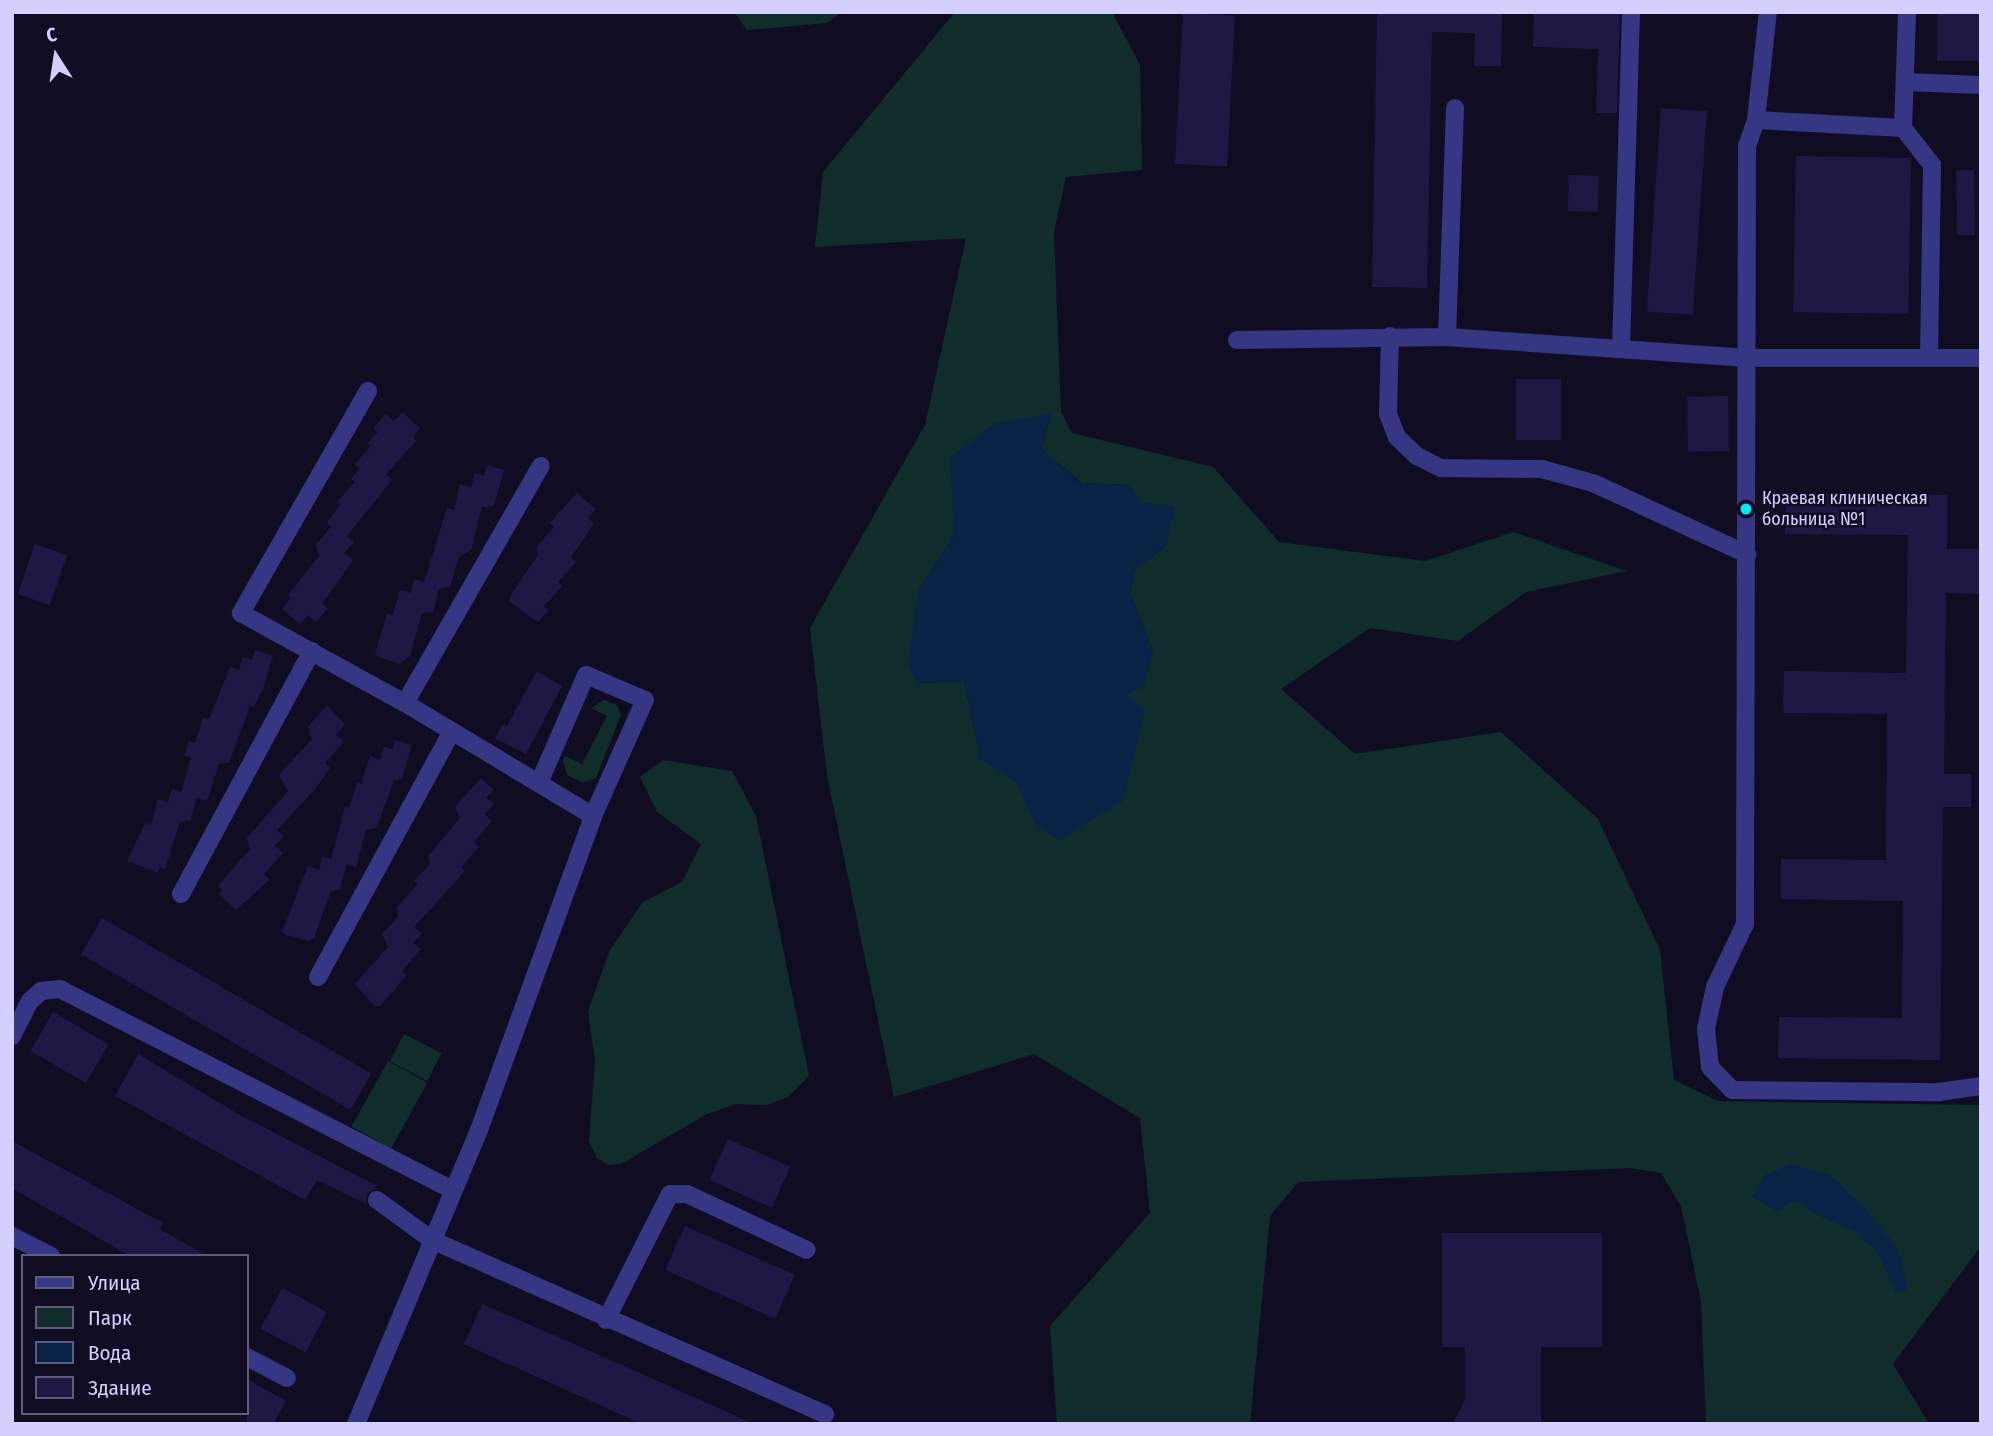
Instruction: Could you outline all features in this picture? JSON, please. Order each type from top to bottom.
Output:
[{"type":"lane","points":[[1621,349],[1631,12]]},
{"type":"lane","points":[[1768,12],[1756,120],[1747,146],[1745,924],[1715,987],[1706,1029],[1710,1067],[1732,1090],[1939,1093],[1981,1086]]},
{"type":"lane","points":[[1907,12],[1903,128],[1932,165],[1929,358]]},
{"type":"lane","points":[[1905,82],[1981,85]]},
{"type":"lane","points":[[1447,337],[1455,108]]},
{"type":"lane","points":[[1756,120],[1903,128]]},
{"type":"lane","points":[[1390,336],[1388,414],[1396,437],[1418,456],[1441,468],[1542,469],[1594,483],[1747,554]]},
{"type":"lane","points":[[1237,340],[1447,337],[1748,358],[1981,358]]},
{"type":"lane","points":[[368,391],[241,613],[405,703],[593,816]]},
{"type":"lane","points":[[405,703],[541,467]]},
{"type":"lane","points":[[181,894],[312,651]]},
{"type":"lane","points":[[356,1424],[453,1190],[593,816],[645,700],[586,675],[538,783]]},
{"type":"lane","points":[[318,977],[452,731]]},
{"type":"lane","points":[[12,1036],[30,1001],[41,991],[60,989],[453,1190]]},
{"type":"lane","points":[[606,1320],[670,1194],[687,1194],[807,1250]]},
{"type":"lane","points":[[377,1200],[432,1240],[606,1320],[825,1414]]},
{"type":"lane","points":[[12,1236],[47,1254]]},
{"type":"lane","points":[[248,1358],[287,1378]]},
{"type":"green space","points":[[734,12],[842,12],[827,23],[747,30]]},
{"type":"green space","points":[[955,12],[1112,12],[1140,65],[1142,170],[1066,177],[1054,232],[1061,412],[1072,433],[1213,467],[1279,542],[1425,561],[1513,532],[1627,571],[1526,592],[1458,641],[1370,628],[1281,689],[1355,754],[1501,732],[1598,819],[1660,950],[1674,1080],[1718,1101],[1981,1105],[1981,1246],[1893,1364],[1929,1424],[1706,1424],[1701,1302],[1681,1206],[1661,1173],[1629,1168],[1298,1182],[1270,1216],[1250,1424],[1057,1424],[1050,1326],[1150,1213],[1140,1118],[1034,1054],[894,1097],[827,776],[810,628],[925,425],[966,238],[815,247],[823,172]],"holes":[[[1051,414],[1041,449],[1082,483],[1129,485],[1166,546],[1135,570],[1130,592],[1153,651],[1036,826],[1019,785],[980,758],[964,681],[918,683],[918,591],[954,534]]]},
{"type":"green space","points":[[604,700],[617,705],[621,715],[596,778],[583,783],[567,775],[563,760],[565,756],[582,764],[607,716],[591,708]]},
{"type":"green space","points":[[663,760],[732,771],[756,816],[809,1076],[788,1097],[766,1105],[736,1104],[707,1114],[621,1164],[608,1165],[597,1158],[589,1141],[595,1061],[588,1011],[610,950],[643,902],[682,882],[701,844],[657,812],[640,777]]},
{"type":"green space","points":[[404,1034],[441,1053],[427,1081],[390,1062]]},
{"type":"green space","points":[[388,1061],[427,1083],[391,1148],[352,1127]]},
{"type":"water","points":[[1051,413],[1041,449],[1081,483],[1129,485],[1141,502],[1175,506],[1166,546],[1135,570],[1130,592],[1153,651],[1144,686],[1127,695],[1145,709],[1123,801],[1059,841],[1036,826],[1018,785],[980,758],[964,681],[917,683],[908,665],[918,591],[954,534],[950,458],[994,423]]},
{"type":"water","points":[[1791,1164],[1830,1175],[1862,1205],[1898,1248],[1908,1290],[1895,1292],[1878,1253],[1854,1231],[1814,1214],[1796,1200],[1777,1211],[1752,1197],[1765,1175]]},
{"type":"building","points":[[1377,12],[1502,12],[1501,66],[1474,66],[1475,33],[1432,32],[1427,288],[1372,287]]},
{"type":"building","points":[[1534,12],[1620,12],[1617,113],[1596,113],[1598,49],[1533,47]]},
{"type":"building","points":[[1937,12],[1981,12],[1981,61],[1937,61]]},
{"type":"building","points":[[1183,13],[1235,16],[1227,167],[1175,164]]},
{"type":"building","points":[[1661,108],[1707,111],[1693,315],[1647,312]]},
{"type":"building","points":[[1796,156],[1911,158],[1908,314],[1793,312]]},
{"type":"building","points":[[1956,170],[1974,170],[1975,235],[1957,235]]},
{"type":"building","points":[[1569,175],[1599,176],[1598,212],[1568,211]]},
{"type":"building","points":[[1516,379],[1561,379],[1561,440],[1516,440]]},
{"type":"building","points":[[1728,396],[1729,451],[1688,452],[1687,397]]},
{"type":"building","points":[[402,412],[420,428],[413,437],[416,441],[386,474],[392,480],[347,536],[354,542],[344,553],[353,560],[322,604],[328,608],[316,622],[308,615],[300,624],[282,609],[291,598],[288,595],[319,556],[316,545],[331,527],[327,523],[340,505],[337,502],[355,482],[351,479],[359,469],[355,464],[371,446],[367,443],[378,432],[373,428],[386,414],[394,421]]},
{"type":"building","points":[[487,465],[504,470],[494,506],[482,507],[471,550],[459,557],[450,586],[439,589],[433,612],[422,613],[410,656],[400,664],[378,657],[375,654],[387,614],[393,615],[400,590],[411,593],[414,579],[424,582],[447,508],[454,510],[460,484],[471,487],[475,473],[484,476]]},
{"type":"building","points":[[577,493],[596,509],[588,518],[594,524],[571,557],[576,562],[558,582],[562,586],[544,606],[549,610],[538,622],[510,602],[510,596],[538,555],[536,548],[554,527],[550,523]]},
{"type":"building","points":[[1786,493],[1947,495],[1947,549],[1981,549],[1981,594],[1946,593],[1944,774],[1971,774],[1971,807],[1943,807],[1940,1060],[1778,1058],[1779,1017],[1902,1018],[1903,901],[1781,899],[1781,859],[1886,860],[1887,714],[1783,713],[1784,671],[1906,673],[1908,535],[1785,534]]},
{"type":"building","points":[[35,544],[67,555],[50,605],[18,594]]},
{"type":"building","points":[[255,650],[273,656],[263,689],[254,707],[250,706],[229,763],[219,764],[207,801],[197,798],[190,820],[180,822],[165,869],[160,867],[158,873],[127,861],[145,823],[151,825],[158,799],[168,802],[172,789],[181,792],[191,758],[184,755],[189,741],[195,743],[203,718],[209,719],[230,667],[239,670],[243,657],[252,660]]},
{"type":"building","points":[[537,671],[562,686],[526,754],[495,738],[503,724],[507,726]]},
{"type":"building","points":[[327,705],[345,725],[336,735],[344,742],[325,763],[330,768],[315,789],[277,830],[284,836],[275,846],[283,853],[264,874],[270,879],[236,910],[219,894],[223,890],[218,886],[250,849],[247,838],[288,791],[279,775],[312,739],[308,727]]},
{"type":"building","points":[[395,740],[412,745],[402,778],[394,781],[376,828],[366,830],[356,867],[347,864],[340,889],[331,891],[314,938],[309,941],[286,935],[282,932],[308,866],[319,870],[322,857],[331,859],[345,807],[349,808],[357,782],[361,784],[370,756],[380,760],[384,747],[393,749]]},
{"type":"building","points":[[481,778],[494,790],[486,798],[494,804],[484,814],[492,821],[474,842],[479,847],[461,867],[465,871],[414,927],[422,933],[413,943],[421,949],[402,971],[407,975],[380,1006],[374,1006],[355,984],[388,947],[382,934],[398,917],[397,907],[418,884],[414,881],[430,864],[428,856],[460,818],[455,807]]},
{"type":"building","points":[[102,918],[371,1074],[350,1110],[81,954]]},
{"type":"building","points":[[53,1012],[108,1044],[86,1083],[31,1051]]},
{"type":"building","points":[[138,1054],[240,1115],[377,1186],[367,1194],[366,1204],[317,1180],[305,1200],[115,1096]]},
{"type":"building","points":[[728,1139],[790,1167],[772,1208],[710,1180]]},
{"type":"building","points":[[12,1141],[163,1223],[159,1229],[203,1254],[127,1254],[12,1188]]},
{"type":"building","points":[[685,1226],[795,1275],[775,1319],[665,1270]]},
{"type":"building","points":[[1442,1233],[1602,1233],[1602,1347],[1541,1347],[1541,1424],[1453,1424],[1465,1399],[1465,1347],[1442,1347]]},
{"type":"building","points":[[282,1288],[327,1312],[305,1353],[260,1329]]},
{"type":"building","points":[[482,1304],[754,1424],[642,1424],[464,1344]]},
{"type":"building","points":[[248,1380],[286,1401],[273,1424],[247,1424]]},
{"type":"place","name":"Краевая клиническая больница №1","points":[[1746,509]]}]
